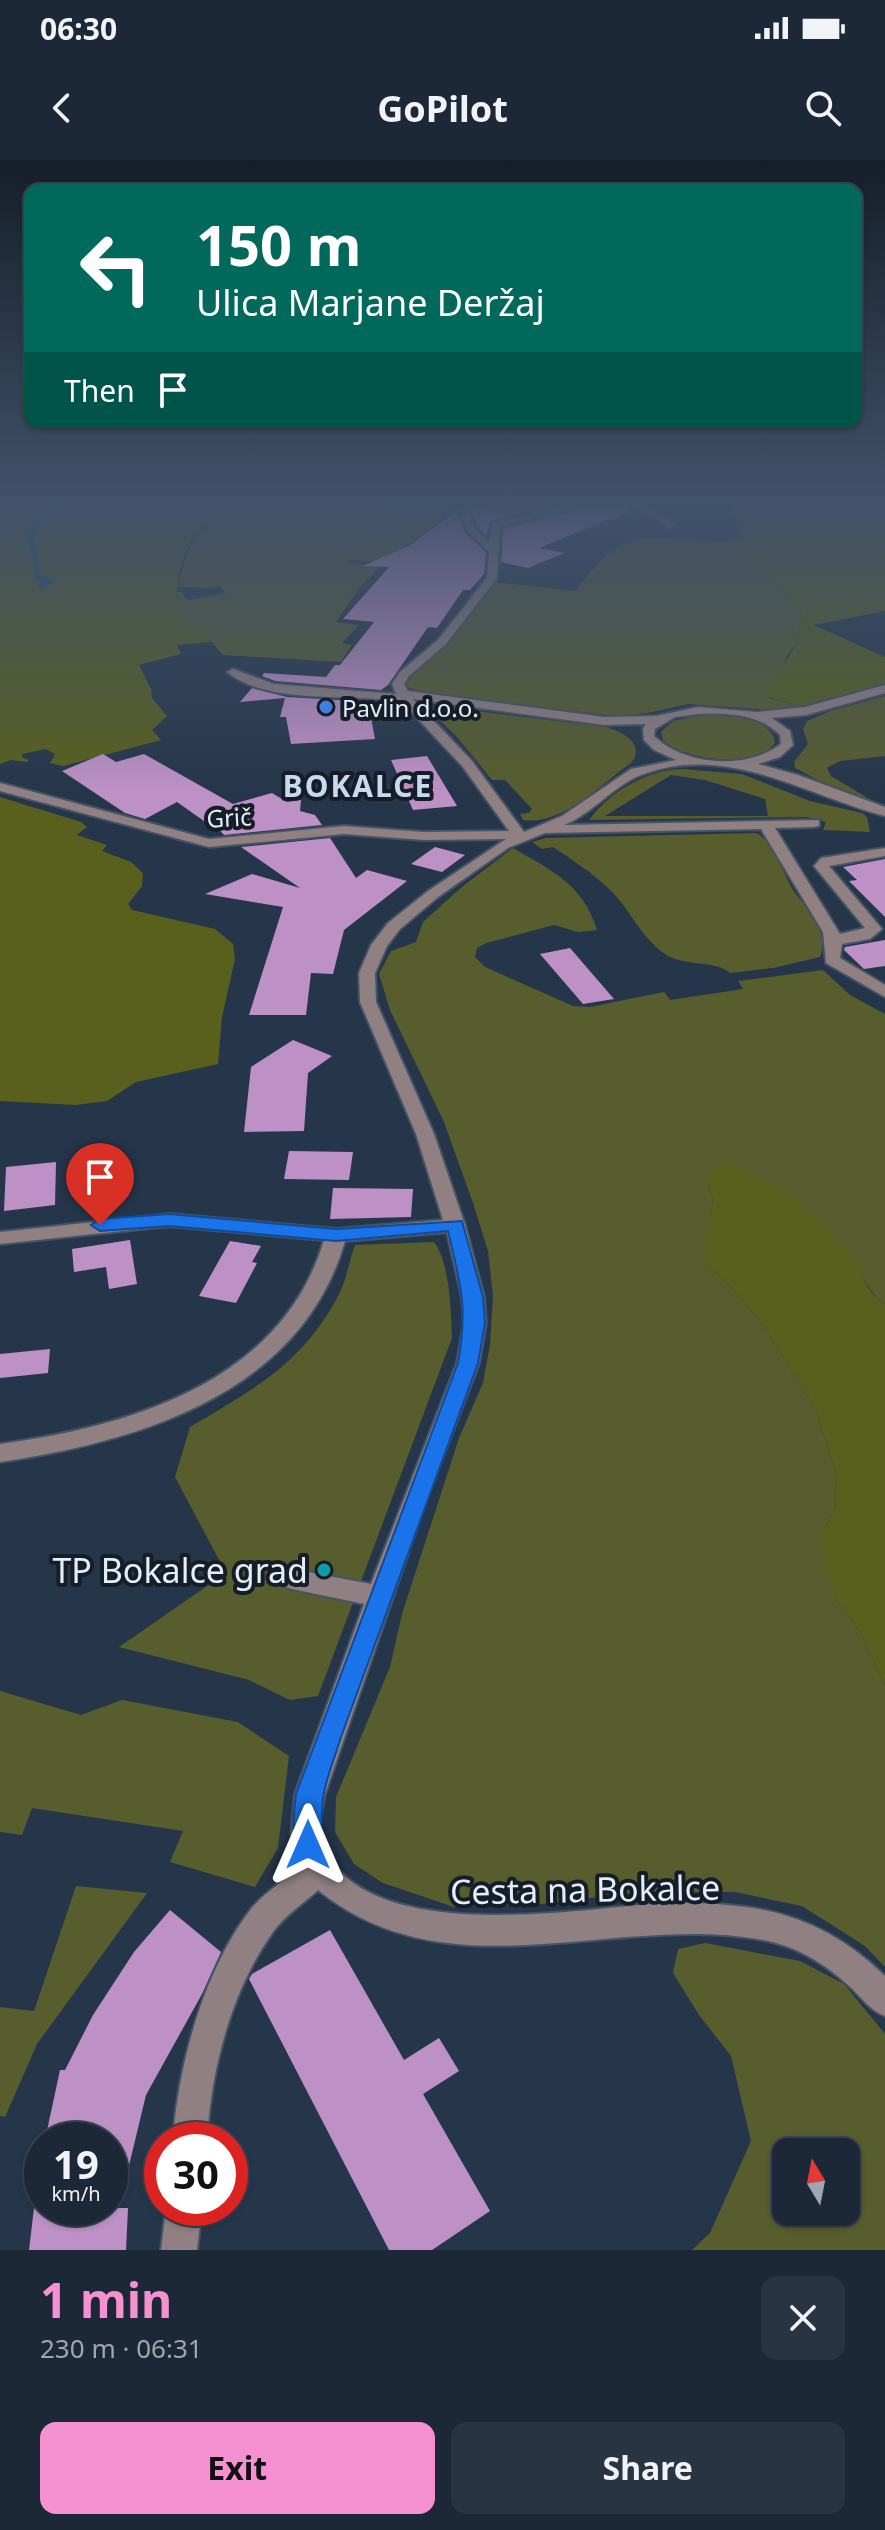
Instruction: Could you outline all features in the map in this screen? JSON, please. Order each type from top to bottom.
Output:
[{"type":"street","points":[[476,599],[442,642],[404,674],[398,684],[404,696],[482,782],[508,816],[528,834]]},
{"type":"street","name":"Cesta na Bokalce","points":[[233,672],[247,681],[279,689],[404,696],[604,721],[658,720],[677,713],[702,710],[755,716],[806,711],[885,689]]},
{"type":"street","name":"Cesta na Bokalce","points":[[784,731],[806,711]]},
{"type":"street","name":"Cesta na Bokalce","points":[[740,763],[776,754],[788,741],[784,731],[755,716]]},
{"type":"street","name":"Cesta na Bokalce","points":[[636,772],[652,742],[649,728],[658,720]]},
{"type":"street","name":"Cesta na Bokalce","points":[[604,721],[693,761]]},
{"type":"street","points":[[776,754],[793,778]]},
{"type":"street","name":"Cesta na Bokalce","points":[[885,812],[793,778],[740,763],[693,761],[636,772],[567,819],[503,845],[433,894],[394,926],[375,952],[367,973],[368,1002],[409,1093],[455,1225],[473,1297],[475,1323],[468,1363],[415,1498],[310,1794],[306,1821],[308,1845],[320,1869],[345,1894],[387,1917],[432,1925],[510,1930],[584,1928],[665,1918],[726,1919],[779,1927],[831,1950],[885,2000]]},
{"type":"street","name":"Grič","points":[[0,787],[209,843],[344,830],[424,836],[814,823]]},
{"type":"street","points":[[765,824],[834,940],[832,960],[885,992]]},
{"type":"street","points":[[834,940],[864,936],[874,929],[821,866],[826,861],[885,852]]},
{"type":"street","points":[[0,1238],[169,1220],[336,1235],[455,1225]]},
{"type":"street","points":[[0,1453],[111,1432],[163,1413],[230,1378],[298,1316],[317,1288],[336,1235]]},
{"type":"street","points":[[292,1579],[382,1597]]},
{"type":"street","points":[[191,2122],[193,2093],[224,1987],[263,1919],[320,1869]]},
{"type":"street","points":[[179,2250],[182,2226]]},
{"type":"green space","points":[[0,599],[177,599],[179,622],[212,642],[177,645],[181,654],[139,665],[152,698],[167,716],[152,730],[161,740],[63,766],[50,763],[55,754],[46,749],[22,754],[29,760],[27,762],[11,760],[0,764]]},
{"type":"green space","points":[[175,599],[352,599],[336,622],[359,625],[342,643],[352,645],[341,662],[223,655],[212,642],[179,622]]},
{"type":"green space","points":[[481,599],[790,599],[801,612],[797,643],[788,654],[769,698],[801,706],[784,711],[689,704],[615,716],[433,694],[409,688],[406,683],[420,665],[452,638]]},
{"type":"green space","points":[[790,599],[885,599],[885,611],[814,625],[885,657],[885,684],[801,706],[764,696],[797,643],[801,612]]},
{"type":"green space","points":[[885,696],[885,756],[840,761],[827,768],[831,776],[871,800],[831,787],[795,768],[794,762],[808,744],[803,729],[807,721],[830,711]]},
{"type":"green space","points":[[452,708],[606,727],[630,740],[636,750],[635,756],[631,763],[594,792],[566,810],[552,817],[523,820],[520,814],[529,813],[532,809],[505,780],[492,780],[457,737],[429,710]]},
{"type":"green space","points":[[701,715],[733,716],[756,722],[772,734],[775,743],[753,756],[720,759],[687,753],[663,740],[661,732],[673,721]]},
{"type":"green space","points":[[670,770],[742,774],[810,801],[862,813],[867,817],[870,832],[823,830],[826,822],[807,817],[589,820],[619,791],[644,777]],"holes":[[[671,775],[705,780],[765,799],[768,816],[605,816]]]},
{"type":"green space","points":[[0,797],[81,822],[87,827],[77,835],[107,845],[102,851],[131,862],[143,873],[142,886],[128,904],[132,910],[215,929],[233,944],[235,959],[222,1017],[218,1064],[136,1082],[107,1101],[75,1105],[0,1101]]},
{"type":"green space","points":[[756,833],[773,850],[793,890],[816,921],[822,939],[820,957],[773,968],[730,973],[717,966],[673,958],[656,947],[616,896],[595,877],[553,847],[542,849],[532,842],[546,838]]},
{"type":"green space","points":[[513,848],[553,872],[575,890],[591,914],[597,930],[578,932],[554,925],[486,943],[477,948],[475,957],[485,967],[573,1006],[590,1007],[664,992],[670,1000],[743,989],[738,981],[823,970],[850,995],[885,1014],[885,1305],[841,1246],[708,1185],[713,1199],[705,1257],[709,1266],[764,1326],[816,1410],[835,1471],[836,1506],[824,1529],[836,1599],[861,1634],[885,1685],[885,1967],[865,1946],[802,1906],[735,1892],[640,1892],[541,1904],[454,1907],[383,1883],[354,1864],[335,1832],[336,1797],[390,1667],[402,1614],[459,1438],[483,1383],[490,1344],[493,1296],[488,1251],[473,1203],[444,1122],[390,1010],[379,974],[391,951],[416,942],[423,922],[463,886]]},
{"type":"green space","points":[[719,1165],[737,1168],[775,1186],[812,1214],[842,1245],[869,1288],[885,1305],[885,1685],[861,1634],[836,1599],[823,1561],[824,1529],[836,1506],[835,1471],[816,1410],[764,1326],[704,1257],[713,1199],[708,1185],[709,1171]]},
{"type":"green space","points":[[434,1242],[446,1274],[452,1338],[318,1696],[290,1700],[249,1680],[119,1647],[226,1573],[175,1477],[190,1427],[254,1388],[291,1359],[308,1341],[340,1292],[355,1245]]},
{"type":"green space","points":[[0,1691],[81,1715],[122,1700],[238,1722],[289,1756],[278,1848],[255,1887],[170,1862],[183,1831],[32,1808],[22,1835],[0,1832]]},
{"type":"green space","points":[[76,1886],[147,1893],[37,2044],[5,2117],[0,2116],[0,2007],[34,2011]]},
{"type":"green space","points":[[705,1943],[800,1961],[844,1984],[885,2034],[885,2250],[692,2250],[710,2233],[751,2141],[731,2056],[699,2015],[673,1973],[678,1949]]},
{"type":"building","points":[[361,599],[457,599],[437,628],[428,627],[388,685],[381,690],[275,681],[262,676],[264,673],[326,677],[335,665],[340,665],[374,622],[343,619]]},
{"type":"building","points":[[252,688],[287,697],[372,702],[369,707],[375,739],[291,744],[286,717],[280,717],[285,698],[240,702]]},
{"type":"building","points":[[103,754],[116,762],[144,754],[233,804],[272,793],[287,802],[301,800],[300,811],[315,815],[322,825],[224,835],[214,824],[211,826],[177,802],[145,819],[125,813],[62,771]]},
{"type":"building","points":[[427,756],[457,806],[413,810],[391,760]]},
{"type":"building","points":[[330,838],[356,878],[367,870],[407,881],[344,930],[333,974],[311,973],[306,1015],[249,1015],[283,907],[205,894],[252,874],[300,888],[241,847]]},
{"type":"building","points":[[435,847],[465,855],[442,872],[411,864]]},
{"type":"building","points":[[885,859],[885,917],[849,881],[857,880],[843,867]]},
{"type":"building","points":[[885,940],[885,966],[864,969],[844,950],[845,947]]},
{"type":"building","points":[[570,948],[614,999],[583,1004],[540,954]]},
{"type":"building","points":[[293,1040],[332,1056],[308,1073],[304,1131],[244,1132],[251,1067]]},
{"type":"building","points":[[289,1151],[353,1152],[349,1180],[284,1179]]},
{"type":"building","points":[[56,1162],[55,1205],[4,1211],[6,1167]]},
{"type":"building","points":[[333,1188],[413,1189],[411,1217],[330,1219]]},
{"type":"building","points":[[130,1240],[137,1284],[109,1289],[106,1267],[74,1272],[72,1249]]},
{"type":"building","points":[[230,1241],[261,1246],[252,1262],[257,1263],[236,1303],[199,1296]]},
{"type":"building","points":[[50,1349],[48,1373],[0,1378],[0,1354]]},
{"type":"building","points":[[170,1910],[221,1952],[202,1994],[146,2095],[128,2170],[128,2122],[49,2122],[60,2070],[65,2070],[93,2015],[134,1952]]},
{"type":"building","points":[[330,1930],[404,2060],[439,2038],[459,2071],[423,2094],[490,2211],[432,2250],[389,2250],[249,1979],[252,1974]]},
{"type":"building","points":[[32,2226],[127,2226],[126,2250],[29,2250]]},
{"type":"place","name":"Pavlin d.o.o.","points":[[326,707]]},
{"type":"place","name":"TP Bokalce grad","points":[[324,1570]]},
{"type":"district","name":"BOKALCE","points":[[358,785]]},
{"type":"route","points":[[100,1225],[169,1220],[336,1235],[455,1225],[473,1297],[475,1323],[468,1363],[328,1737],[310,1794],[306,1821],[308,1845]]}]
